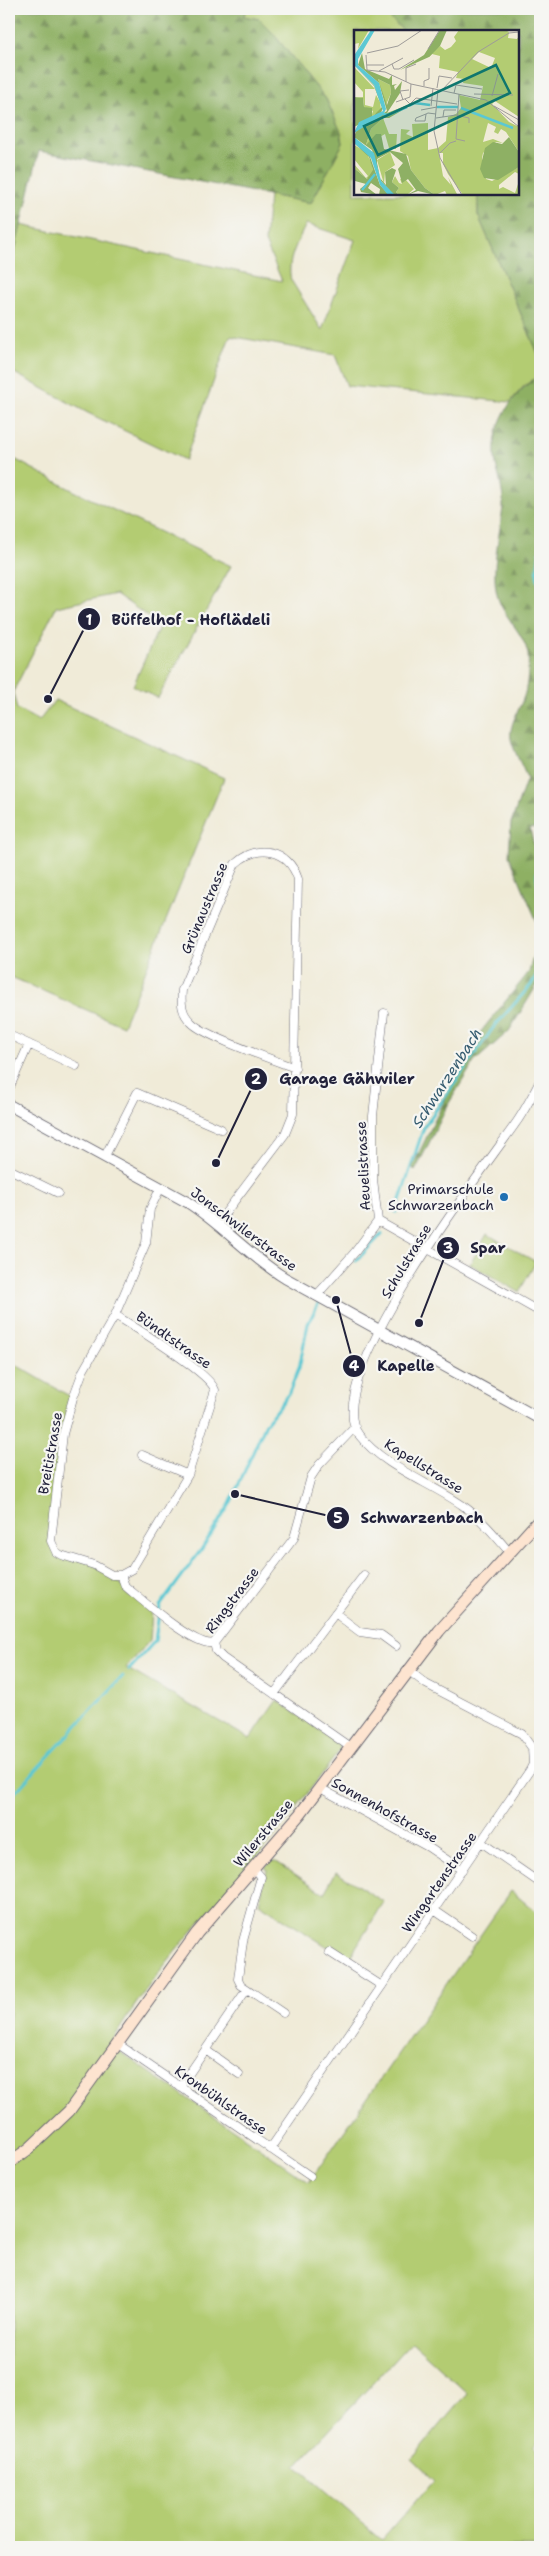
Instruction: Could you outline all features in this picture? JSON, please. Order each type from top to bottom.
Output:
[{"type":"main road","name":"Wilerstrasse","points":[[9,2163],[37,2143],[69,2111],[118,2044],[175,1960],[320,1788],[439,1631],[540,1519]]},
{"type":"street","name":"Grünaustrasse","points":[[217,1224],[290,1124],[293,1114],[295,1068],[298,879],[295,871],[285,859],[271,852],[256,851],[245,855],[235,864],[182,990],[181,1002],[185,1015],[200,1029],[295,1068]]},
{"type":"street","name":"Aeuelistrasse","points":[[316,1296],[355,1252],[378,1220],[373,1179],[373,1116],[384,1013]]},
{"type":"street","points":[[9,1035],[76,1066]]},
{"type":"street","points":[[9,1089],[29,1044]]},
{"type":"street","name":"Schulstrasse","points":[[379,1331],[427,1247],[518,1119],[540,1081]]},
{"type":"street","points":[[105,1156],[137,1093],[221,1129]]},
{"type":"street","name":"Jonschwilerstrasse","points":[[9,1105],[105,1156],[194,1207],[217,1224],[254,1257],[316,1296],[540,1419]]},
{"type":"street","points":[[9,1169],[58,1193]]},
{"type":"street","name":"Breitistrasse","points":[[121,1575],[112,1575],[94,1565],[61,1555],[53,1546],[50,1535],[63,1434],[73,1398],[83,1371],[115,1315],[146,1243],[150,1209],[161,1187]]},
{"type":"street","points":[[378,1220],[540,1312]]},
{"type":"street","name":"Bündtstrasse","points":[[115,1315],[207,1378],[214,1387],[215,1394],[188,1475],[132,1569],[121,1575]]},
{"type":"street","points":[[355,1427],[356,1388],[379,1331]]},
{"type":"street","name":"Kapellstrasse","points":[[355,1427],[362,1439],[389,1460],[475,1514],[510,1552]]},
{"type":"street","name":"Ringstrasse","points":[[350,1748],[223,1658],[216,1651],[214,1643],[294,1538],[311,1477],[319,1465],[355,1427]]},
{"type":"street","points":[[142,1455],[188,1475]]},
{"type":"street","points":[[121,1575],[125,1586],[198,1641],[214,1643]]},
{"type":"street","points":[[274,1694],[364,1575]]},
{"type":"street","points":[[335,1613],[360,1632],[381,1635],[396,1646]]},
{"type":"street","name":"Wingartenstrasse","points":[[270,2149],[530,1770],[537,1752],[530,1742],[518,1731],[426,1684],[408,1670]]},
{"type":"street","name":"Sonnenhofstrasse","points":[[320,1788],[428,1847],[462,1870]]},
{"type":"street","points":[[481,1842],[540,1883]]},
{"type":"street","points":[[253,1868],[261,1877],[243,1941],[238,1980],[247,1989],[283,2013]]},
{"type":"street","points":[[434,1910],[472,1936]]},
{"type":"street","points":[[329,1952],[382,1986]]},
{"type":"street","points":[[180,2087],[247,1989]]},
{"type":"street","name":"Kronbühlstrasse","points":[[118,2044],[310,2176]]},
{"type":"street","points":[[206,2051],[239,2074]]},
{"type":"green space","points":[[9,9],[248,9],[243,16],[259,19],[271,31],[326,99],[341,132],[343,143],[311,203],[39,151],[13,259],[9,263]]},
{"type":"green space","points":[[248,9],[380,9],[403,30],[354,30],[354,195],[478,195],[478,215],[540,358],[540,375],[524,386],[510,402],[347,386],[335,355],[230,336],[185,460],[88,413],[9,370],[9,263],[13,259],[21,225],[282,281],[265,242],[269,195],[311,203],[343,143],[341,132],[326,99],[259,19],[243,16]],"holes":[[[306,224],[355,240],[322,330],[291,280],[291,258]]]},
{"type":"green space","points":[[380,9],[540,9],[540,358],[478,215],[478,195],[519,195],[519,30],[403,30]]},
{"type":"green space","points":[[540,375],[540,826],[530,829],[540,870],[540,929],[509,855],[511,823],[527,778],[514,749],[511,733],[514,720],[525,694],[528,676],[528,654],[523,640],[502,608],[496,591],[495,567],[503,501],[495,458],[495,445],[497,433],[506,410],[521,391]]},
{"type":"green space","points":[[9,456],[72,490],[231,566],[158,698],[133,686],[160,625],[116,594],[56,607],[13,692],[17,709],[39,721],[55,700],[224,778],[123,1026],[9,976]]},
{"type":"green space","points":[[540,930],[540,980],[509,1031],[474,1062],[449,1103],[415,1171],[412,1167],[474,1040],[529,972]]},
{"type":"green space","points":[[487,1234],[536,1262],[519,1292],[470,1264]]},
{"type":"green space","points":[[9,1361],[73,1398],[63,1434],[50,1535],[56,1552],[85,1561],[102,1570],[152,1612],[150,1640],[126,1668],[250,1739],[277,1700],[340,1745],[340,1750],[270,1841],[206,1915],[145,1991],[110,2045],[309,2182],[511,1891],[540,1915],[540,2440],[533,2446],[540,2453],[540,2547],[9,2547]],"holes":[[[411,2342],[467,2393],[412,2459],[434,2480],[382,2540],[296,2466]]]},
{"type":"green space","points":[[271,1861],[275,1861],[324,1893],[336,1872],[384,1902],[348,1960],[259,1903],[267,1870],[265,1867]]},
{"type":"waterway","name":"Schwarzenbach","points":[[540,551],[537,575],[540,588]]},
{"type":"waterway","name":"Schwarzenbach","points":[[539,851],[537,877],[540,896]]},
{"type":"waterway","name":"Schwarzenbach","points":[[396,1212],[424,1127],[493,1028],[531,985],[540,969]]},
{"type":"waterway","name":"Schwarzenbach","points":[[356,1261],[382,1234]]},
{"type":"waterway","name":"Schwarzenbach","points":[[129,1670],[155,1641],[160,1606],[201,1550],[230,1504],[266,1423],[288,1395],[299,1368],[308,1324],[319,1302]]},
{"type":"waterway","name":"Schwarzenbach","points":[[9,1799],[123,1676]]},
{"type":"place","name":"Büffelhof - Hoflädeli","points":[[48,699]]},
{"type":"place","name":"Garage Gähwiler","points":[[216,1163]]},
{"type":"place","name":"Primarschule Schwarzenbach","points":[[504,1197]]},
{"type":"place","name":"Kapelle","points":[[336,1300]]},
{"type":"place","name":"Spar","points":[[419,1323]]},
{"type":"place","name":"Schwarzenbach","points":[[235,1494]]}]
